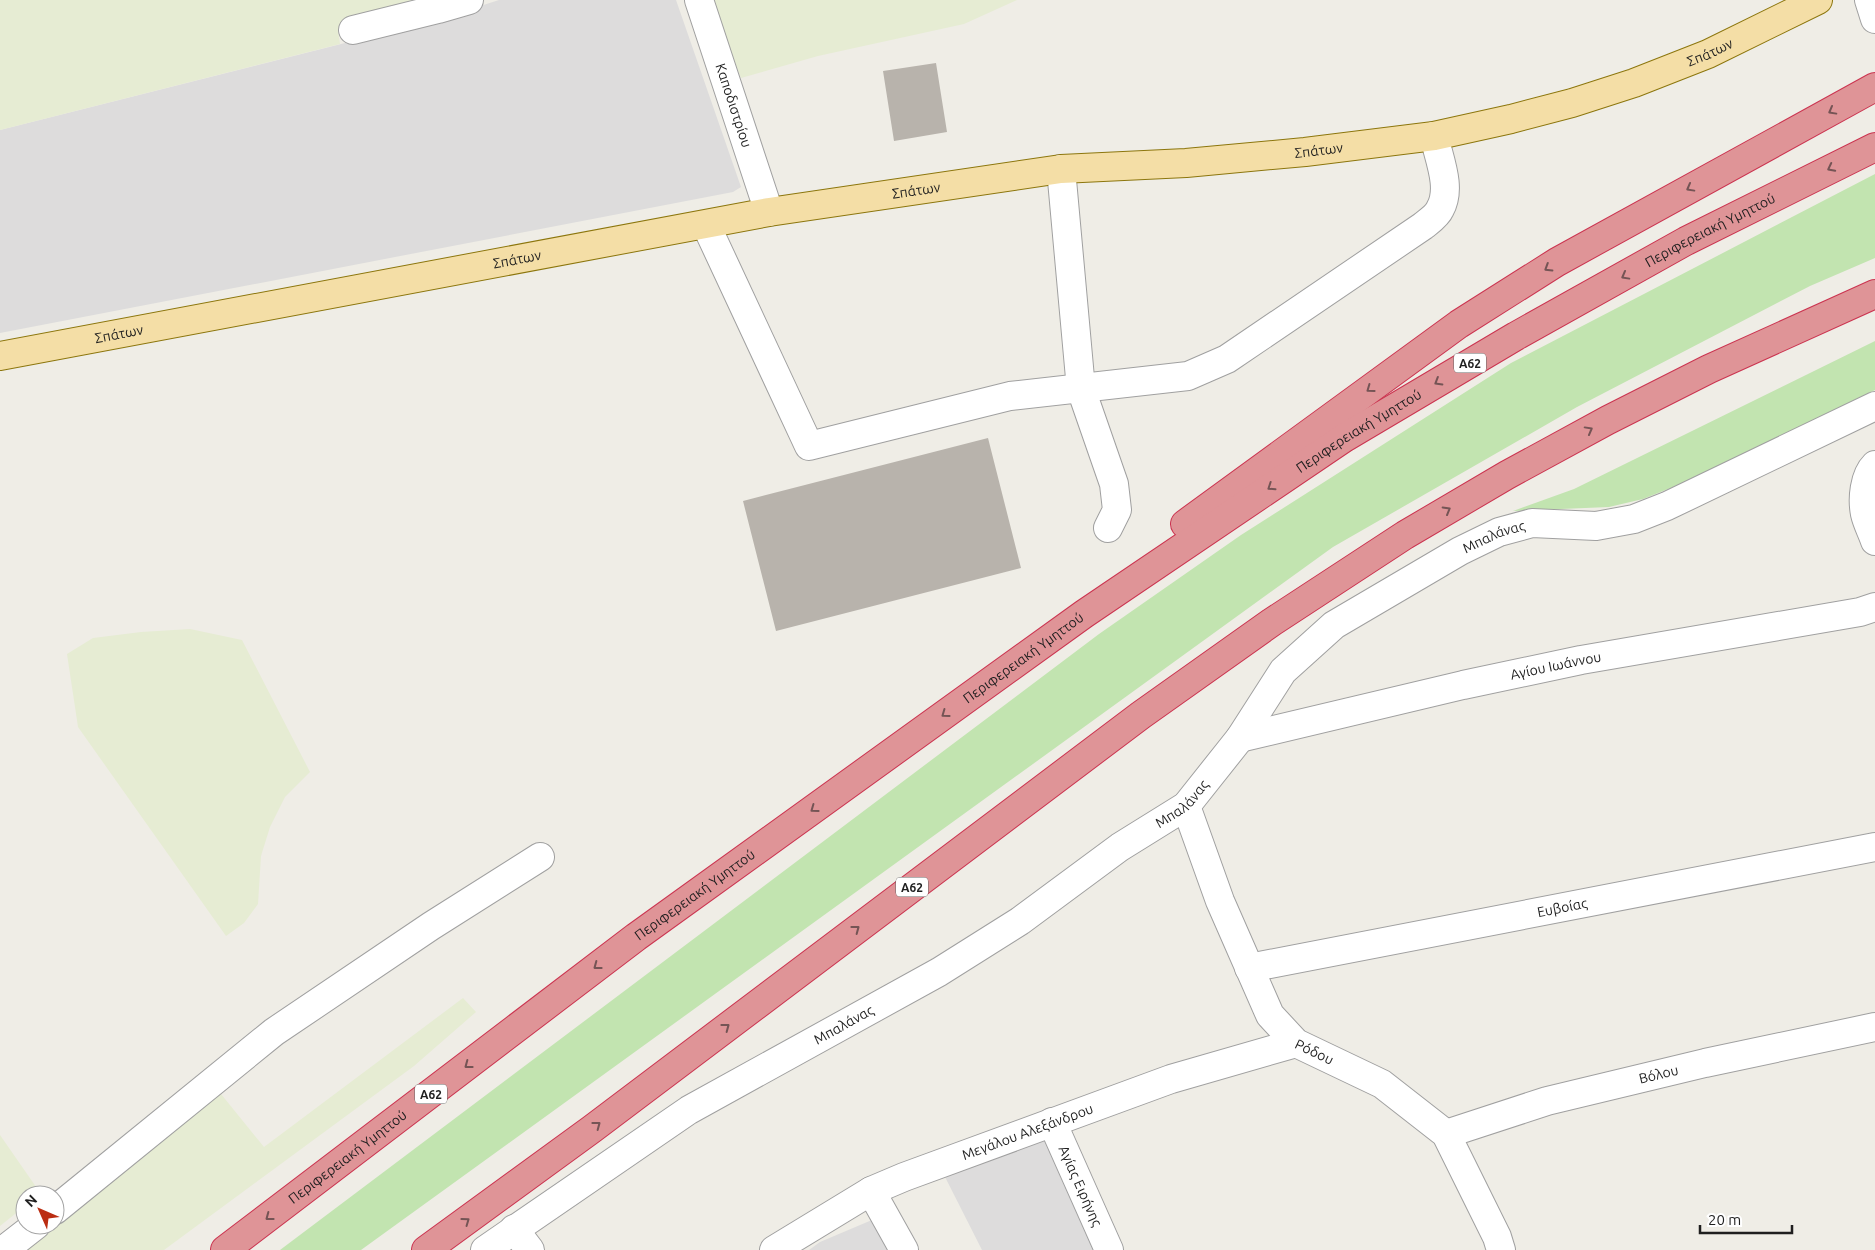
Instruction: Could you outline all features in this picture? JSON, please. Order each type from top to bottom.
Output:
[{"type":"highway","points":[[1084,614],[1137,559],[1459,324],[1557,262],[1875,87]]},
{"type":"highway","name":"Περιφερειακή Υμηττού","points":[[225,1250],[636,937],[1084,614],[1344,438],[1483,356],[1686,242],[1875,147]]},
{"type":"highway","name":"Α62","points":[[426,1250],[592,1129],[1141,715],[1272,622],[1405,535],[1506,475],[1608,420],[1709,369],[1875,294]]},
{"type":"highway","points":[[1709,369],[1875,311]]},
{"type":"main road","name":"Σπάτων","points":[[0,356],[768,212],[1061,169],[1186,162],[1305,152],[1434,136],[1537,112],[1634,83],[1708,54],[1818,0]]},
{"type":"street","points":[[352,30],[436,5],[469,0]]},
{"type":"street","name":"Καποδιστρίου","points":[[699,0],[768,212]]},
{"type":"street","points":[[1869,0],[1875,19]]},
{"type":"street","points":[[706,225],[810,446],[1010,396],[1188,376],[1227,359],[1423,226],[1439,211],[1445,198],[1445,182],[1434,136]]},
{"type":"street","points":[[1061,169],[1081,389],[1114,484],[1117,510],[1108,528]]},
{"type":"street","name":"Μπαλάνας","points":[[485,1250],[522,1240],[689,1110],[939,972],[1020,921],[1120,847],[1186,806],[1240,738],[1283,671],[1334,625],[1460,551],[1499,532],[1532,523],[1596,526],[1634,519],[1667,506],[1875,406]]},
{"type":"street","points":[[1875,465],[1870,470],[1864,493],[1865,515],[1875,541]]},
{"type":"street","name":"Αγίου Ιωάννου","points":[[1240,738],[1463,685],[1563,664],[1860,612],[1875,607]]},
{"type":"street","name":"Ρόδου","points":[[1186,806],[1220,902],[1270,1015],[1296,1043],[1382,1084],[1446,1134],[1497,1237],[1501,1250]]},
{"type":"street","name":"Ευβοίας","points":[[1249,968],[1875,847]]},
{"type":"street","points":[[65,1202],[274,1032],[431,926],[540,857]]},
{"type":"street","name":"Βόλου","points":[[1446,1134],[1548,1101],[1705,1063],[1875,1028]]},
{"type":"street","name":"Μεγάλου Αλεξάνδρου","points":[[774,1250],[800,1242],[871,1191],[904,1177],[1171,1079],[1296,1043]]},
{"type":"street","name":"Αγίας Ειρήνης","points":[[1052,1122],[1109,1250]]},
{"type":"street","points":[[871,1191],[904,1250]]},
{"type":"street","points":[[4,1250],[23,1235]]},
{"type":"shaded area","points":[[499,0],[676,0],[741,187],[733,192],[0,333],[0,130],[440,19]]},
{"type":"shaded area","points":[[1044,1136],[1098,1250],[982,1250],[943,1173]]},
{"type":"shaded area","points":[[879,1217],[894,1250],[809,1250],[820,1242]]},
{"type":"green space","points":[[0,0],[412,0],[413,3],[338,31],[340,44],[0,130]]},
{"type":"green space","points":[[710,0],[1017,0],[964,24],[818,56],[741,78]]},
{"type":"green space","points":[[1875,174],[1875,258],[1810,286],[1577,407],[1333,547],[361,1250],[280,1250],[1099,634],[1241,535],[1511,363]]},
{"type":"green space","points":[[1875,341],[1875,390],[1683,483],[1643,499],[1609,507],[1513,511],[1574,489]]},
{"type":"green space","points":[[190,629],[242,640],[310,772],[285,797],[270,827],[261,856],[258,904],[244,923],[226,936],[78,727],[67,654],[93,638],[141,632]]},
{"type":"green space","points":[[463,998],[476,1012],[414,1066],[164,1250],[23,1250],[42,1235],[65,1235],[65,1217],[221,1094],[264,1147]]},
{"type":"green space","points":[[0,1135],[35,1185],[15,1185],[15,1214],[0,1226]]},
{"type":"building","points":[[936,63],[947,132],[894,141],[883,71]]},
{"type":"building","points":[[988,438],[1021,568],[776,631],[743,501]]}]
